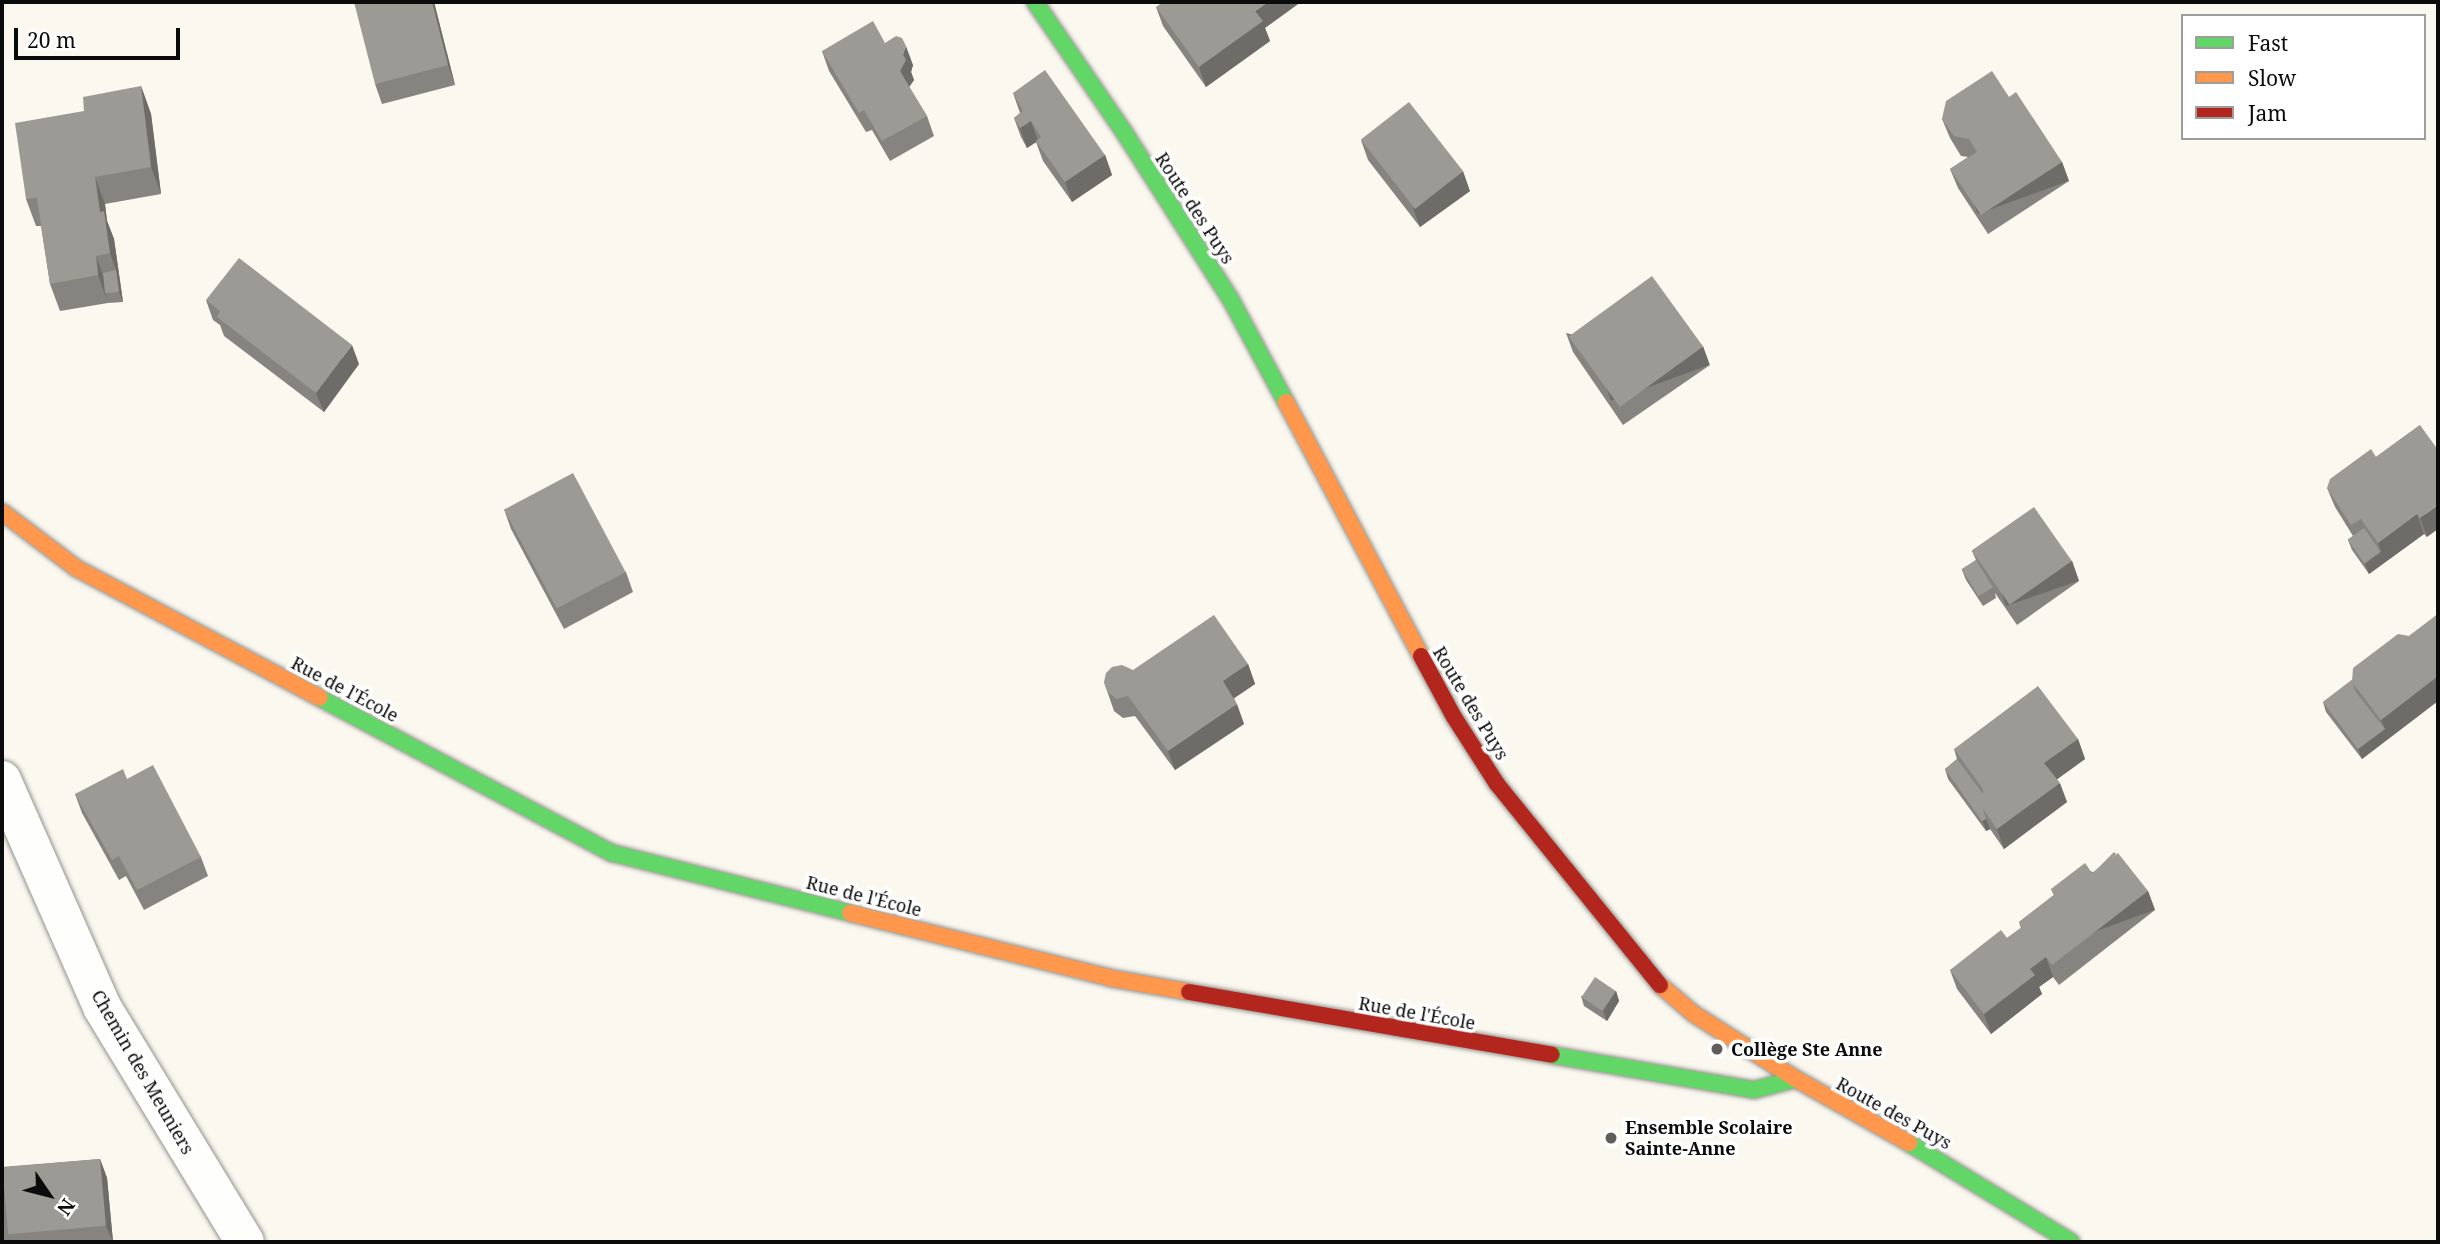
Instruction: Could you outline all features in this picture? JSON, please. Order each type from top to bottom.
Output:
[{"type":"street","name":"Route des Puys","points":[[1035,2],[1124,132],[1231,300],[1420,656],[1497,784],[1658,983],[1695,1014],[1796,1079],[1959,1171],[2071,1242]]},
{"type":"street","name":"Rue de l'École","points":[[2,512],[76,568],[612,853],[1110,978],[1755,1090],[1796,1079]]},
{"type":"street","name":"Chemin des Meuniers","points":[[2,780],[102,1007],[244,1242]]},
{"type":"building","points":[[354,2],[432,2],[448,65],[375,84]]},
{"type":"building","points":[[1163,2],[1268,2],[1255,11],[1263,21],[1199,67],[1156,7]]},
{"type":"building","points":[[873,21],[885,43],[896,36],[902,38],[906,46],[903,54],[906,60],[900,71],[927,116],[882,141],[864,110],[859,113],[822,51]]},
{"type":"building","points":[[1045,70],[1105,155],[1065,182],[1036,141],[1041,137],[1031,121],[1020,128],[1014,118],[1023,111],[1013,93]]},
{"type":"building","points":[[1992,71],[2009,97],[2016,92],[2062,162],[1981,215],[1950,169],[1977,152],[1969,139],[1954,136],[1942,119],[1946,101]]},
{"type":"building","points":[[141,86],[151,167],[95,177],[100,212],[104,211],[110,253],[96,256],[98,275],[50,284],[37,198],[26,199],[15,123],[84,111],[83,97]]},
{"type":"building","points":[[1409,102],[1463,171],[1415,209],[1361,140]]},
{"type":"building","points":[[239,258],[352,345],[316,393],[217,317],[220,311],[206,300]]},
{"type":"building","points":[[116,270],[119,292],[105,293],[103,273]]},
{"type":"building","points":[[1652,276],[1703,346],[1620,407],[1569,337]]},
{"type":"building","points":[[2420,425],[2438,450],[2438,505],[2420,518],[2417,514],[2378,543],[2361,519],[2351,525],[2327,488],[2330,479],[2371,449],[2376,457]]},
{"type":"building","points":[[573,473],[626,572],[557,609],[504,510]]},
{"type":"building","points":[[2034,507],[2072,561],[2010,605],[1972,551]]},
{"type":"building","points":[[2364,528],[2381,552],[2364,563],[2348,539]]},
{"type":"building","points":[[1976,560],[1993,587],[1979,596],[1962,569]]},
{"type":"building","points":[[2438,614],[2438,676],[2381,720],[2352,682],[2353,668],[2398,634],[2409,636]]},
{"type":"building","points":[[1214,615],[1248,664],[1223,681],[1237,704],[1168,751],[1128,696],[1116,699],[1107,691],[1104,682],[1106,673],[1112,667],[1122,665],[1133,670]]},
{"type":"building","points":[[2352,680],[2355,691],[2385,729],[2358,749],[2323,702]]},
{"type":"building","points":[[2038,686],[2078,739],[2044,763],[2060,783],[1997,829],[1983,809],[1983,789],[1954,749]]},
{"type":"building","points":[[1957,759],[1983,794],[1986,819],[1982,821],[1945,769]]},
{"type":"building","points":[[153,765],[201,857],[137,890],[119,856],[112,860],[75,794],[123,769],[127,779]]},
{"type":"building","points":[[2114,852],[2116,854],[2094,876],[2092,874]]},
{"type":"building","points":[[2118,853],[2148,891],[2052,965],[2046,957],[2030,969],[2035,975],[1984,1014],[1950,970],[2001,930],[2007,938],[2022,927],[2019,922],[2055,894],[2051,889],[2085,863],[2092,873]]},
{"type":"building","points":[[1595,977],[1616,991],[1602,1011],[1582,997]]},
{"type":"building","points":[[100,1159],[106,1226],[8,1234],[2,1168]]},
{"type":"traffic: fast","points":[[1035,2],[1124,132],[1231,300],[1286,402]]},
{"type":"traffic: fast","points":[[320,698],[612,853],[850,913]]},
{"type":"traffic: fast","points":[[1552,1055],[1754,1090],[1796,1079]]},
{"type":"traffic: fast","points":[[1909,1143],[2071,1242]]},
{"type":"traffic: slow","points":[[1286,402],[1421,656]]},
{"type":"traffic: slow","points":[[2,512],[76,568],[320,698]]},
{"type":"traffic: slow","points":[[850,913],[1110,978],[1189,992]]},
{"type":"traffic: slow","points":[[1660,985],[1694,1014],[1796,1079],[1909,1143]]},
{"type":"traffic: jam","points":[[1421,656],[1454,717],[1497,784],[1660,985]]},
{"type":"traffic: jam","points":[[1189,992],[1552,1055]]},
{"type":"place","name":"Collège Ste Anne","points":[[1717,1049]]},
{"type":"place","name":"Ensemble Scolaire Sainte-Anne","points":[[1611,1138]]}]
